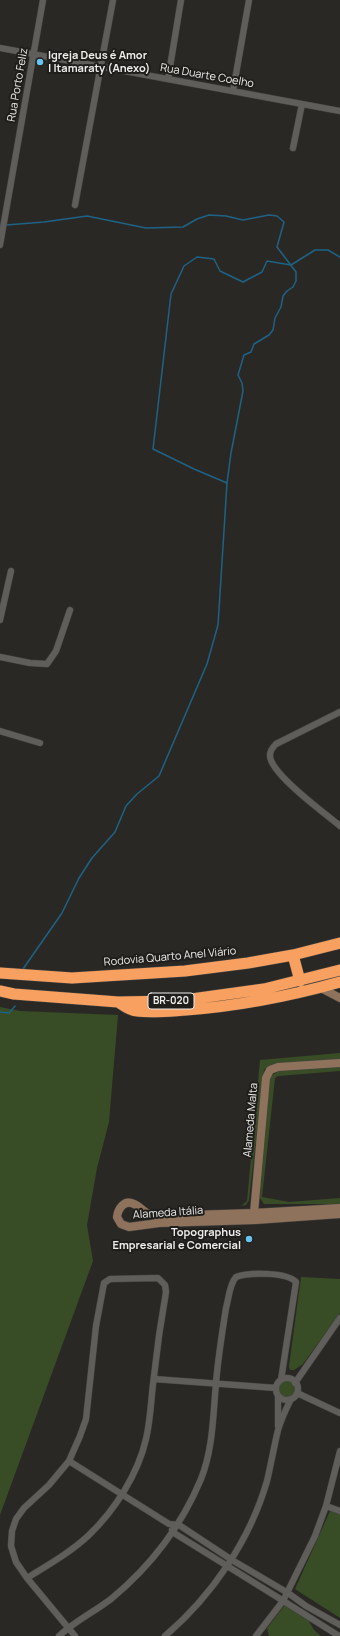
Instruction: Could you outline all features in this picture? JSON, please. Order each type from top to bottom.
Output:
[{"type":"highway","name":"Rodovia Quarto Anel Viário","points":[[0,973],[72,978],[185,971],[248,963],[340,943]]},
{"type":"highway","points":[[293,954],[300,981]]},
{"type":"highway","name":"BR-020","points":[[0,991],[14,994],[118,1002],[177,1000],[264,989],[340,970]]},
{"type":"highway","points":[[118,1002],[138,1012],[173,1011],[237,1004],[321,988],[340,982]]},
{"type":"street","name":"Rua Porto Feliz","points":[[0,245],[44,0]]},
{"type":"street","points":[[75,205],[113,0]]},
{"type":"street","points":[[168,79],[181,0]]},
{"type":"street","points":[[233,91],[249,0]]},
{"type":"street","name":"Rua Duarte Coelho","points":[[0,48],[340,110]]},
{"type":"street","points":[[292,148],[302,104]]},
{"type":"street","points":[[0,620],[3,592],[11,571]]},
{"type":"street","points":[[0,657],[30,663],[47,664],[56,651],[70,610]]},
{"type":"street","points":[[340,712],[276,744],[270,755],[272,762],[284,780],[340,826]]},
{"type":"street","points":[[0,731],[40,743]]},
{"type":"street","points":[[321,988],[340,998]]},
{"type":"street","name":"Alameda Malta","points":[[255,1219],[266,1078],[270,1070],[278,1067],[340,1063]]},
{"type":"street","name":"Alameda Itália","points":[[340,1208],[255,1219],[160,1216],[146,1212],[134,1204],[129,1203],[120,1207],[118,1221],[124,1226],[144,1225],[159,1222],[255,1219],[340,1214]]},
{"type":"street","points":[[144,1225],[146,1212]]},
{"type":"street","points":[[59,1636],[68,1627],[109,1600],[136,1578],[179,1525],[201,1478],[209,1451],[213,1428],[216,1383],[224,1320],[232,1283],[236,1277],[246,1274],[286,1275],[296,1282],[281,1380],[276,1388],[278,1396],[278,1429]]},
{"type":"street","points":[[27,1578],[89,1536],[108,1515],[136,1469],[146,1440],[150,1418],[166,1292],[165,1285],[158,1278],[110,1279],[107,1280],[102,1287],[96,1326],[86,1419],[80,1436],[68,1461],[49,1486],[24,1508],[16,1519],[12,1531],[11,1546],[16,1562],[27,1578],[76,1636]]},
{"type":"street","points":[[296,1383],[340,1318]]},
{"type":"street","points":[[154,1379],[276,1388]]},
{"type":"street","points":[[165,1636],[180,1624],[206,1595],[228,1567],[254,1515],[267,1481],[278,1429],[291,1399],[297,1393],[298,1388],[296,1383],[288,1379],[281,1380]]},
{"type":"street","points":[[297,1393],[340,1413]]},
{"type":"street","points":[[278,1396],[283,1399],[291,1399]]},
{"type":"street","points":[[259,1635],[288,1593],[315,1536],[326,1506],[340,1451]]},
{"type":"street","points":[[68,1461],[169,1524],[179,1525],[232,1560],[288,1593],[306,1606],[340,1625]]},
{"type":"street","points":[[326,1506],[340,1511]]},
{"type":"street","points":[[169,1524],[174,1533],[339,1636]]},
{"type":"green space","points":[[0,1007],[20,1011],[118,1015],[109,1122],[97,1168],[87,1225],[93,1261],[0,1515]]},
{"type":"green space","points":[[340,1053],[340,1060],[277,1064],[268,1066],[264,1070],[249,1200],[246,1205],[241,1206],[247,1201],[260,1060]]},
{"type":"green space","points":[[340,1067],[340,1071],[278,1076],[275,1078],[262,1197],[289,1202],[340,1198],[340,1204],[264,1204],[260,1198],[269,1079],[272,1075],[279,1071]]},
{"type":"green space","points":[[301,1277],[340,1279],[340,1313],[303,1364],[294,1370],[290,1370],[289,1366]]},
{"type":"green space","points":[[287,1380],[293,1383],[296,1389],[293,1395],[287,1398],[281,1395],[278,1389],[281,1383]]},
{"type":"green space","points":[[331,1509],[340,1512],[340,1618],[295,1589]]},
{"type":"green space","points":[[285,1605],[305,1614],[314,1630],[321,1636],[269,1636],[267,1628]]},
{"type":"waterway","points":[[6,225],[44,222],[87,216],[146,228],[183,227],[197,219],[209,215],[226,216],[243,220],[269,215],[277,216],[284,222],[277,247],[296,272],[296,281],[293,287],[283,296],[281,307],[275,318],[273,330],[269,335],[254,344],[251,352],[244,355],[238,375],[242,383],[243,391],[227,483],[218,625],[207,664],[159,776],[137,794],[126,806],[115,832],[92,858],[79,878],[62,913],[23,969]]},
{"type":"waterway","points":[[227,483],[153,449],[171,294],[184,266],[197,257],[214,259],[220,271],[243,282],[262,272],[267,261],[291,265],[315,250],[328,250],[340,257]]},
{"type":"waterway","points":[[0,1012],[9,1013],[15,1006]]},
{"type":"place","name":"Igreja Deus é Amor | Itamaraty (Anexo)","points":[[40,62]]},
{"type":"place","name":"Topographus Empresarial e Comercial","points":[[249,1239]]}]
